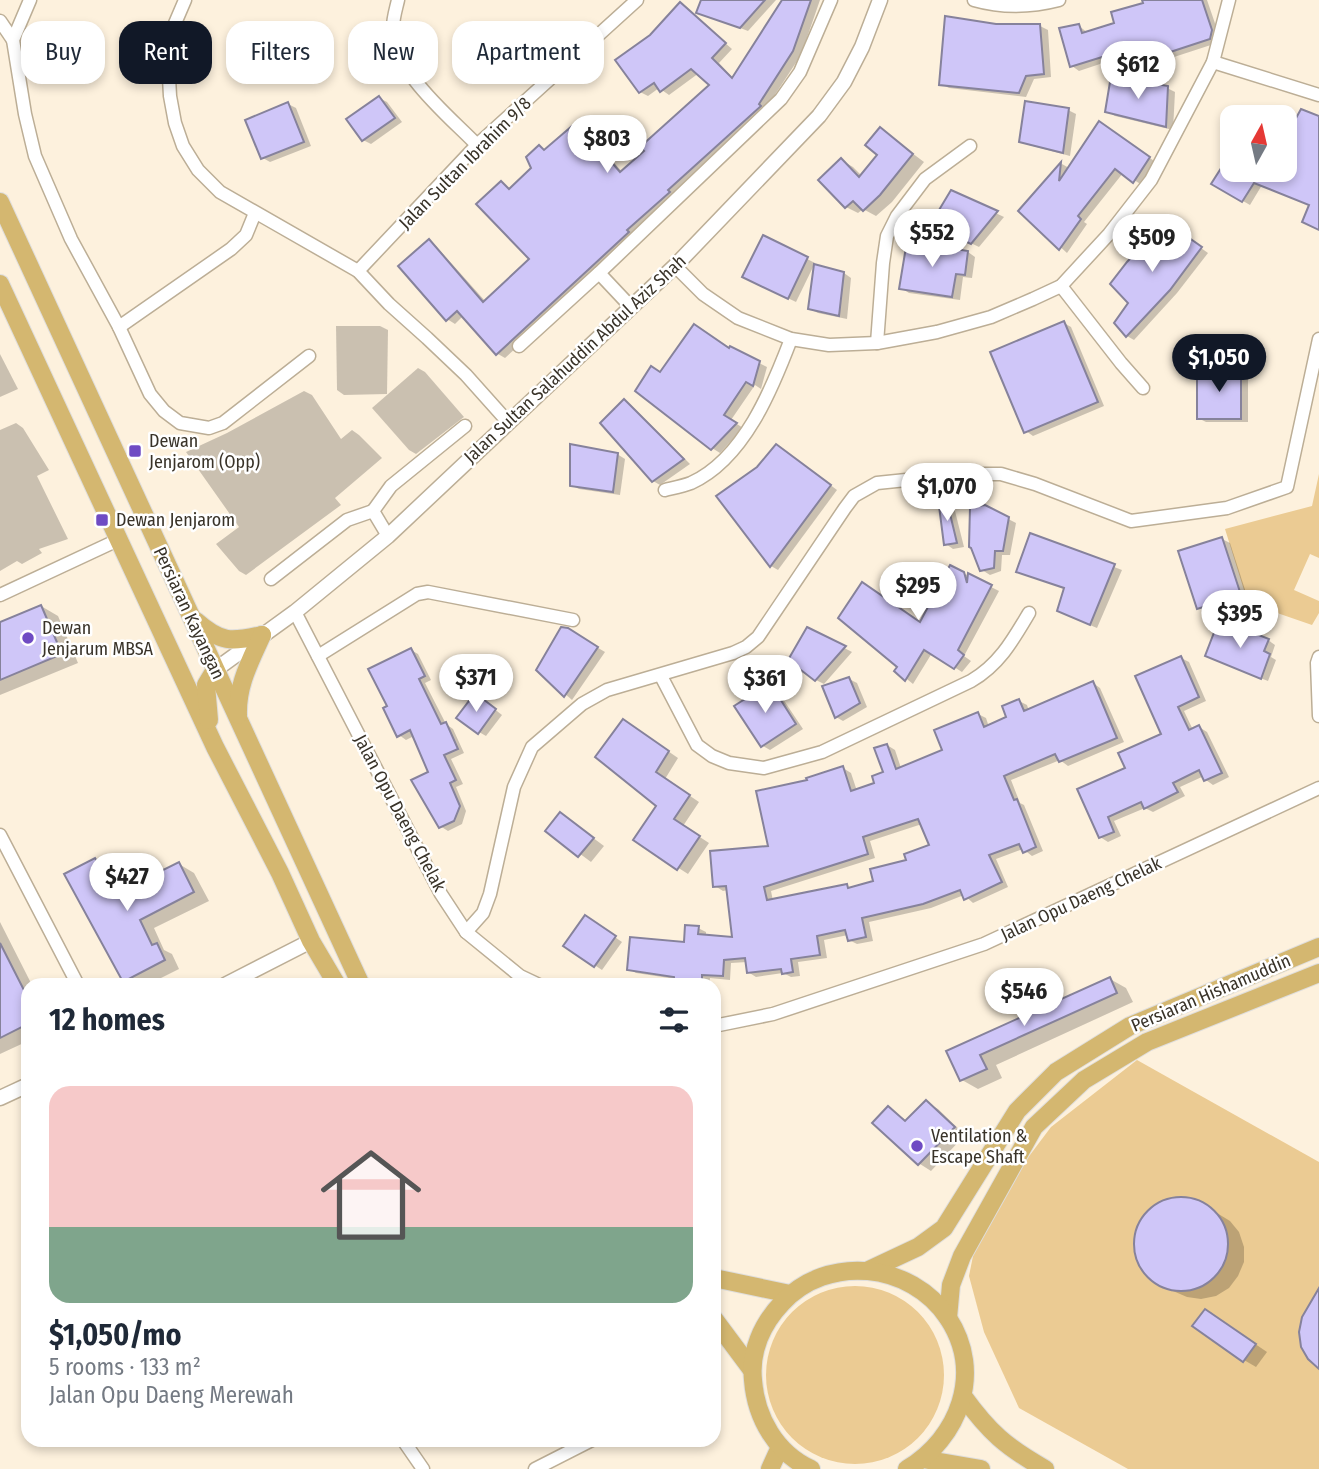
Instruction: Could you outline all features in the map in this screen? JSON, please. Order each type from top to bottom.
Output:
[{"type":"main road","name":"Persiaran Kayangan","points":[[0,202],[358,978]]},
{"type":"main road","name":"Persiaran Kayangan","points":[[0,284],[215,747],[281,873],[311,941],[333,978]]},
{"type":"main road","points":[[190,617],[221,639],[237,641],[262,635]]},
{"type":"main road","points":[[238,719],[242,679],[262,635]]},
{"type":"main road","points":[[215,670],[208,680],[205,694],[215,747]]},
{"type":"main road","name":"Persiaran Hishamuddin","points":[[869,1270],[918,1247],[944,1228],[1017,1111],[1056,1072],[1130,1026],[1319,947]]},
{"type":"main road","name":"Persiaran Hishamuddin","points":[[948,1318],[951,1285],[962,1256],[1034,1127],[1084,1080],[1147,1042],[1319,973]]},
{"type":"main road","points":[[811,1469],[780,1447],[764,1424],[754,1398],[752,1370],[757,1341],[771,1315],[790,1294],[814,1279],[841,1270],[869,1270],[897,1277],[922,1291],[948,1318],[962,1351],[965,1373],[963,1396],[955,1420],[942,1441],[923,1459],[906,1469]]},
{"type":"main road","points":[[721,1279],[790,1294]]},
{"type":"main road","points":[[721,1328],[752,1370]]},
{"type":"main road","points":[[963,1396],[983,1424],[1002,1442],[1045,1469]]},
{"type":"main road","points":[[770,1469],[780,1447]]},
{"type":"main road","points":[[923,1459],[981,1469]]},
{"type":"street","points":[[13,40],[30,0]]},
{"type":"street","points":[[184,0],[173,28],[168,60],[175,123],[183,146],[198,170],[220,192],[358,271],[388,304],[466,375],[508,422]]},
{"type":"street","points":[[398,0],[393,25],[397,53],[408,73],[477,145]]},
{"type":"street","name":"Jalan Sultan Ibrahim 9/8","points":[[358,271],[477,145],[637,0]]},
{"type":"street","points":[[519,346],[781,99],[800,72],[831,0]]},
{"type":"street","name":"Jalan Sultan Salahuddin Abdul Aziz Shah","points":[[215,670],[295,612],[388,536],[674,266],[819,116],[845,82],[880,0]]},
{"type":"street","points":[[974,0],[995,6],[1059,0]]},
{"type":"street","points":[[674,266],[698,290],[738,318],[791,339],[829,345],[877,343],[937,332],[990,317],[1061,285],[1103,241],[1151,180],[1213,62],[1229,0]]},
{"type":"street","points":[[0,20],[13,40],[35,156],[71,239],[150,394],[180,423],[209,428],[223,423],[309,356]]},
{"type":"street","points":[[1213,62],[1319,95]]},
{"type":"street","points":[[877,343],[887,236],[897,216],[925,179],[970,146]]},
{"type":"street","points":[[118,327],[231,249],[246,235],[255,213]]},
{"type":"street","points":[[599,273],[631,307]]},
{"type":"street","points":[[1061,285],[1143,388]]},
{"type":"street","points":[[664,490],[691,483],[714,468],[734,447],[756,418],[791,339]]},
{"type":"street","points":[[466,932],[483,913],[490,894],[514,787],[532,747],[582,704],[607,690],[661,676],[746,647],[758,637],[854,496],[877,483],[964,474],[1001,474],[1035,484],[1131,521],[1227,508],[1287,487],[1319,339]]},
{"type":"street","points":[[271,579],[346,520],[373,511],[391,486],[465,426]]},
{"type":"street","points":[[373,511],[388,536]]},
{"type":"street","points":[[0,595],[120,539]]},
{"type":"street","points":[[318,656],[417,594],[428,592],[573,621]]},
{"type":"street","name":"Jalan Opu Daeng Chelak","points":[[295,612],[442,894],[466,932],[524,978]]},
{"type":"street","points":[[661,676],[697,745],[712,756],[729,763],[764,768],[822,752],[971,681],[988,671],[1011,644],[1029,613]]},
{"type":"street","points":[[1319,657],[1319,716]]},
{"type":"street","name":"Jalan Opu Daeng Chelak","points":[[721,1025],[773,1014],[984,944],[1319,788]]},
{"type":"street","points":[[0,835],[74,978]]},
{"type":"street","points":[[239,978],[311,941]]},
{"type":"street","points":[[0,1098],[21,1088]]},
{"type":"street","points":[[407,1447],[423,1469]]},
{"type":"street","points":[[535,1469],[578,1447]]},
{"type":"shaded area","points":[[1319,474],[1319,558],[1310,554],[1294,590],[1319,601],[1319,613],[1312,625],[1248,603],[1225,529],[1312,506]]},
{"type":"shaded area","points":[[1137,1060],[1319,1162],[1319,1469],[1128,1469],[1019,1408],[984,1332],[969,1276],[974,1251],[1008,1184],[1051,1127]]},
{"type":"shaded area","points":[[855,1286],[889,1293],[918,1312],[937,1341],[944,1375],[937,1409],[918,1438],[889,1457],[855,1464],[821,1457],[792,1438],[773,1409],[766,1375],[773,1341],[792,1312],[821,1293]]},
{"type":"building","points":[[701,0],[765,0],[740,28],[696,13]]},
{"type":"building","points":[[782,0],[811,0],[793,51],[759,104],[761,106],[668,190],[670,192],[627,230],[629,232],[496,355],[457,311],[446,321],[398,266],[429,239],[483,302],[529,259],[476,204],[501,181],[509,189],[531,168],[526,157],[539,145],[544,150],[572,126],[588,135],[620,172],[644,151],[640,147],[709,85],[691,69],[660,92],[654,83],[639,93],[615,60],[650,35],[680,2],[726,43],[712,58],[732,78]]},
{"type":"building","points":[[1142,0],[1202,0],[1212,30],[1210,39],[1112,67],[1115,53],[1070,67],[1059,28],[1079,24],[1082,33],[1114,23],[1111,12],[1143,3]]},
{"type":"building","points":[[945,16],[996,24],[1040,24],[1044,74],[1026,76],[1019,93],[939,85]]},
{"type":"building","points":[[1111,76],[1168,86],[1166,127],[1105,112]]},
{"type":"building","points":[[379,96],[395,118],[362,141],[346,119]]},
{"type":"building","points":[[1025,101],[1069,108],[1063,153],[1019,142]]},
{"type":"building","points":[[288,102],[304,142],[261,159],[245,120]]},
{"type":"building","points":[[1301,109],[1319,116],[1319,230],[1302,222],[1309,205],[1254,183],[1242,202],[1211,184],[1220,170],[1220,182],[1297,182],[1297,116]]},
{"type":"building","points":[[1099,121],[1150,157],[1133,183],[1115,169],[1078,216],[1081,219],[1059,250],[1018,211],[1061,162],[1059,181]]},
{"type":"building","points":[[880,127],[913,154],[880,195],[863,211],[853,201],[845,208],[818,180],[841,158],[859,177],[877,155],[865,145]]},
{"type":"building","points":[[951,190],[998,211],[971,244],[930,225]]},
{"type":"building","points":[[1165,221],[1202,247],[1170,290],[1126,337],[1114,323],[1128,303],[1110,284]]},
{"type":"building","points":[[763,235],[808,257],[788,299],[742,277]]},
{"type":"building","points":[[907,241],[968,251],[965,275],[956,274],[952,297],[899,289]]},
{"type":"building","points":[[814,264],[844,272],[839,316],[808,309]]},
{"type":"building","points":[[1064,321],[1098,402],[1024,433],[990,352]]},
{"type":"building","points":[[694,324],[729,348],[730,346],[760,361],[753,386],[746,382],[724,415],[737,423],[711,450],[635,391],[651,366],[660,372]]},
{"type":"building","points":[[1197,370],[1241,370],[1241,419],[1197,419]]},
{"type":"building","points":[[624,399],[684,459],[652,482],[600,423]]},
{"type":"building","points":[[570,444],[618,453],[613,492],[570,486]]},
{"type":"building","points":[[776,444],[831,485],[770,567],[716,496],[757,467]]},
{"type":"building","points":[[946,497],[957,543],[944,545],[938,498]]},
{"type":"building","points":[[985,505],[1009,517],[1003,551],[995,551],[994,568],[980,571],[969,547],[970,507]]},
{"type":"building","points":[[1030,533],[1115,564],[1090,625],[1057,611],[1064,588],[1016,572]]},
{"type":"building","points":[[1222,537],[1241,595],[1197,609],[1178,551]]},
{"type":"building","points":[[950,565],[964,572],[967,583],[968,573],[992,585],[958,650],[964,655],[954,669],[924,650],[905,681],[894,671],[897,667],[838,618],[862,582],[920,622]]},
{"type":"building","name":"Dewan Jenjarum MBSA","points":[[41,605],[62,654],[0,680],[0,622]]},
{"type":"building","points":[[1228,623],[1269,639],[1264,651],[1270,654],[1261,679],[1205,656],[1215,630],[1224,633]]},
{"type":"building","points":[[561,627],[568,628],[598,647],[564,697],[536,670]]},
{"type":"building","points":[[807,627],[846,646],[815,681],[788,660]]},
{"type":"building","points":[[411,648],[425,676],[419,679],[441,724],[446,722],[458,749],[444,755],[456,780],[450,783],[460,806],[454,821],[439,828],[411,780],[428,772],[410,730],[397,737],[383,708],[387,706],[368,669]]},
{"type":"building","points":[[1181,656],[1199,697],[1178,707],[1189,730],[1199,725],[1222,773],[1204,781],[1199,770],[1173,783],[1178,792],[1144,809],[1141,802],[1108,817],[1114,832],[1099,838],[1077,789],[1125,768],[1118,753],[1161,734],[1135,676]]},
{"type":"building","points":[[849,677],[860,703],[835,718],[822,686]]},
{"type":"building","points":[[1093,681],[1117,738],[1059,762],[1055,754],[1004,776],[1014,800],[1017,799],[1036,847],[1023,853],[1019,844],[989,855],[1002,882],[964,900],[960,890],[923,904],[862,918],[866,937],[848,941],[845,930],[817,936],[820,955],[791,959],[793,972],[782,974],[781,969],[747,973],[745,958],[724,960],[723,976],[674,978],[627,970],[630,937],[684,942],[685,925],[699,926],[698,934],[732,937],[726,886],[713,887],[710,851],[768,846],[756,791],[807,780],[806,778],[843,766],[851,791],[874,783],[872,776],[883,772],[874,748],[887,744],[896,769],[942,750],[934,730],[978,712],[984,727],[1006,717],[1002,706],[1019,699],[1024,711]],"holes":[[[918,819],[929,845],[904,854],[906,860],[870,869],[873,881],[848,888],[847,884],[767,900],[764,887],[868,854],[863,837]]]},
{"type":"building","points":[[770,683],[796,724],[761,747],[734,706]]},
{"type":"building","points":[[475,693],[496,709],[478,734],[456,718]]},
{"type":"building","points":[[623,719],[669,751],[656,772],[690,795],[674,819],[700,836],[677,870],[633,840],[656,806],[595,757]]},
{"type":"building","points":[[560,812],[594,838],[578,857],[545,831]]},
{"type":"building","points":[[95,858],[115,894],[179,862],[194,892],[140,920],[152,945],[157,943],[165,960],[131,978],[121,978],[64,874]]},
{"type":"building","points":[[585,915],[616,936],[594,967],[563,946]]},
{"type":"building","points":[[0,943],[21,984],[21,1028],[0,1038]]},
{"type":"building","points":[[1110,977],[1117,993],[980,1055],[987,1069],[960,1081],[946,1051]]},
{"type":"building","name":"Ventilation & Escape Shaft","points":[[926,1100],[955,1127],[918,1165],[872,1123],[888,1106],[905,1121]]},
{"type":"building","points":[[1181,1197],[1199,1201],[1214,1211],[1224,1226],[1228,1244],[1224,1262],[1214,1277],[1199,1287],[1181,1291],[1163,1287],[1148,1277],[1138,1262],[1134,1244],[1138,1226],[1148,1211],[1163,1201]]},
{"type":"building","points":[[1319,1288],[1319,1369],[1308,1359],[1301,1347],[1299,1332],[1302,1317]]},
{"type":"building","points":[[1205,1309],[1256,1344],[1243,1362],[1192,1326]]},
{"type":"place","name":"Dewan Jenjarom (Opp)","points":[[135,451]]},
{"type":"place","name":"Dewan Jenjarom","points":[[102,520]]},
{"type":"place","name":"Dewan Jenjarum MBSA","points":[[28,638]]},
{"type":"place","name":"Ventilation & Escape Shaft","points":[[917,1146]]}]
